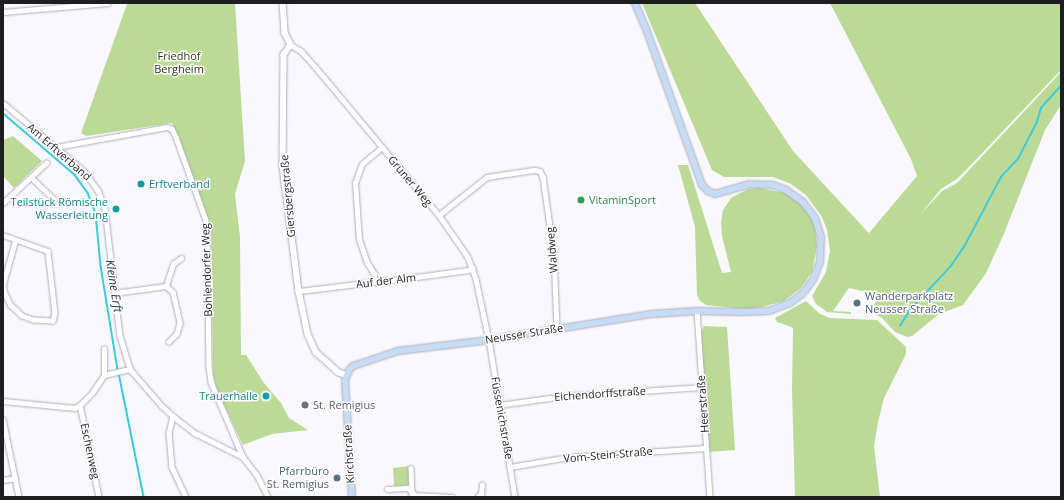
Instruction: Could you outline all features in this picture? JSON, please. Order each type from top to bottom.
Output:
[{"type":"main road","name":"Neusser Straße","points":[[346,375],[353,366],[398,351],[489,340],[652,314],[697,311],[757,312],[780,308],[794,301],[809,286],[818,270],[821,252],[819,228],[815,218],[803,202],[786,190],[773,185],[750,184],[715,194],[704,187],[700,181],[646,28],[635,3]]},
{"type":"main road","name":"Kirchstraße","points":[[346,375],[344,380],[352,497]]},
{"type":"street","points":[[3,12],[108,3]]},
{"type":"street","points":[[283,3],[284,33],[291,45]]},
{"type":"street","name":"Grüner Weg","points":[[291,45],[301,51],[439,215],[461,244],[473,268],[489,340]]},
{"type":"street","name":"Giersbergstraße","points":[[291,45],[284,55],[283,166],[299,291],[308,334],[316,352],[338,372],[346,375]]},
{"type":"street","name":"Am Erftverband","points":[[3,103],[84,171],[92,181],[105,209],[120,336],[130,369]]},
{"type":"street","name":"Bohlendorfer Weg","points":[[56,147],[167,126],[172,129],[207,223],[209,367],[211,382],[243,457]]},
{"type":"street","points":[[374,282],[374,274],[367,263],[359,240],[355,183],[362,164],[382,147]]},
{"type":"street","points":[[3,203],[46,163]]},
{"type":"street","name":"Waldweg","points":[[439,215],[487,177],[534,170],[540,171],[543,177],[554,254],[557,329]]},
{"type":"street","points":[[31,177],[54,199]]},
{"type":"street","points":[[3,235],[16,241],[48,251],[55,318],[52,321],[33,320],[22,316],[10,305],[4,292],[3,284],[16,241]]},
{"type":"street","points":[[166,286],[172,264],[181,258]]},
{"type":"street","name":"Auf der Alm","points":[[299,291],[468,270],[473,268]]},
{"type":"street","points":[[114,294],[166,286],[173,292],[180,323],[177,334],[169,342]]},
{"type":"street","name":"Heerstraße","points":[[697,311],[710,497]]},
{"type":"street","name":"Füssenichstraße","points":[[489,340],[515,497]]},
{"type":"street","points":[[3,401],[67,408],[80,405],[92,393],[104,375],[104,350]]},
{"type":"street","points":[[104,375],[130,369],[162,406],[173,416],[195,433],[243,457],[257,474],[268,497]]},
{"type":"street","name":"Eichendorffstraße","points":[[499,405],[564,396],[702,387]]},
{"type":"street","name":"Eschenweg","points":[[80,405],[99,497]]},
{"type":"street","points":[[173,416],[169,433],[172,467],[186,497]]},
{"type":"street","points":[[3,419],[19,497]]},
{"type":"street","name":"Vom-Stein-Straße","points":[[510,466],[569,457],[706,448]]},
{"type":"street","points":[[411,468],[412,497]]},
{"type":"street","points":[[3,480],[15,478]]},
{"type":"street","points":[[477,497],[482,491],[482,485]]},
{"type":"street","points":[[387,489],[408,488],[415,495],[452,497]]},
{"type":"green space","name":"Friedhof Bergheim","points":[[235,3],[245,161],[235,194],[240,237],[241,355],[246,355],[264,383],[281,403],[289,418],[308,430],[272,434],[243,445],[217,390],[213,373],[211,226],[172,123],[86,136],[81,133],[127,4]]},
{"type":"green space","points":[[642,3],[695,3],[793,151],[877,242],[869,233],[917,176],[911,159],[830,3],[1061,3],[1061,70],[957,179],[941,189],[919,216],[942,191],[957,183],[1061,72],[1061,105],[1045,130],[1003,236],[986,273],[963,305],[939,314],[912,336],[907,337],[895,332],[882,318],[871,312],[879,295],[849,288],[833,311],[851,312],[851,314],[827,312],[816,304],[812,296],[826,272],[830,251],[827,230],[822,217],[806,195],[791,184],[773,177],[724,177],[712,170]]},
{"type":"green space","points":[[13,136],[42,161],[14,188],[3,176],[3,140]]},
{"type":"green space","points":[[678,165],[688,165],[722,273],[731,272],[722,236],[721,222],[723,210],[731,198],[748,189],[760,188],[785,193],[798,201],[808,212],[815,225],[817,246],[812,272],[801,288],[784,301],[762,307],[746,309],[706,305],[700,301],[697,295],[695,227]]},
{"type":"green space","points":[[806,301],[820,314],[830,318],[877,320],[906,347],[906,354],[884,398],[878,422],[874,446],[880,497],[795,497],[792,390],[793,328],[777,322],[775,318]]},
{"type":"green space","points":[[704,326],[727,327],[735,450],[708,452],[701,333]]},
{"type":"green space","points":[[409,466],[409,485],[394,487],[393,468]]},
{"type":"waterway","points":[[900,326],[910,310],[951,266],[964,247],[1001,177],[1018,159],[1037,122],[1041,108],[1061,86]]},
{"type":"waterway","name":"Kleine Erft","points":[[3,113],[75,175],[88,193],[96,214],[101,266],[118,370]]},
{"type":"waterway","name":"Kleine Erft","points":[[119,373],[144,497]]},
{"type":"place","name":"Erftverband","points":[[141,184]]},
{"type":"place","name":"VitaminSport","points":[[581,200]]},
{"type":"place","name":"Teilstück Römische Wasserleitung","points":[[116,209]]},
{"type":"place","name":"Wanderparkplatz Neusser Straße","points":[[857,303]]},
{"type":"place","name":"Trauerhalle","points":[[266,396]]},
{"type":"place","name":"St. Remigius","points":[[305,405]]},
{"type":"place","name":"Pfarrbüro St. Remigius","points":[[337,478]]}]
